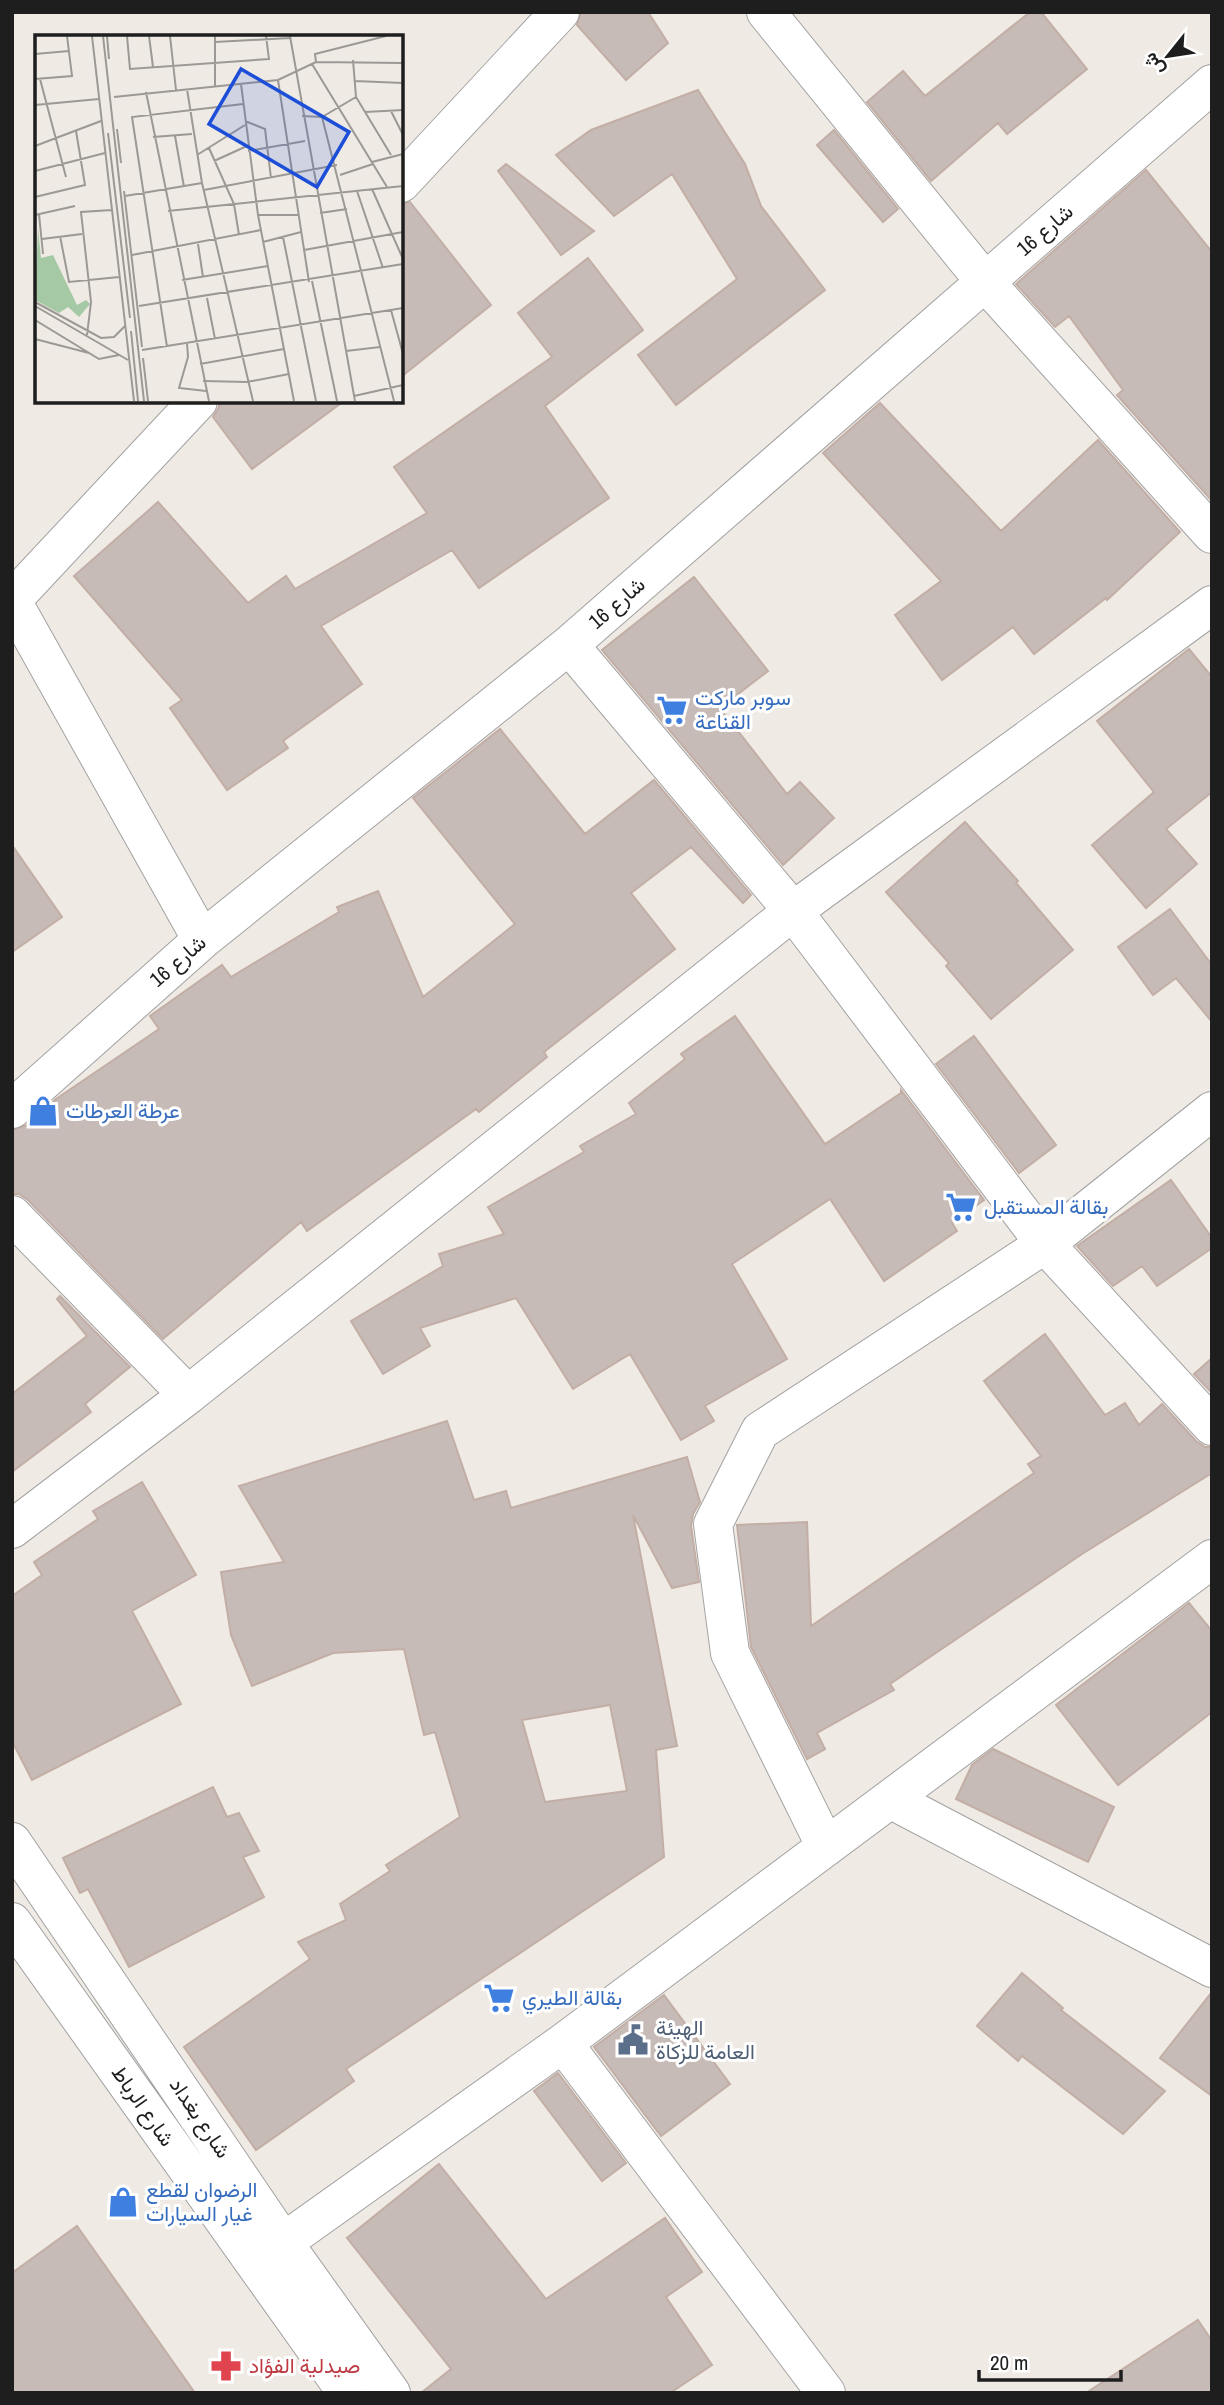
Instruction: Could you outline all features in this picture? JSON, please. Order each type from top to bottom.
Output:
[{"type":"street","points":[[402,182],[560,12]]},
{"type":"street","points":[[765,12],[986,282],[1212,534]]},
{"type":"street","name":"شارع 16","points":[[12,1109],[202,940],[569,645],[1212,83]]},
{"type":"street","points":[[197,402],[12,601],[202,940]]},
{"type":"street","points":[[12,1529],[187,1395],[793,911],[1212,605]]},
{"type":"street","points":[[569,645],[793,911],[1045,1244],[1212,1426]]},
{"type":"street","points":[[826,1847],[730,1653],[713,1524],[760,1432],[1045,1244],[1212,1111]]},
{"type":"street","points":[[12,1215],[187,1395]]},
{"type":"street","points":[[269,2253],[563,2043],[1212,1559]]},
{"type":"street","points":[[890,1799],[1212,1968]]},
{"type":"street","name":"شارع بغداد","points":[[12,1842],[269,2253],[391,2393]]},
{"type":"street","name":"شارع الرباط","points":[[12,1922],[269,2253],[347,2393]]},
{"type":"street","points":[[563,2043],[825,2393]]},
{"type":"building","points":[[581,12],[648,12],[668,43],[626,80],[577,25]]},
{"type":"building","points":[[1030,12],[1041,12],[1087,69],[1007,134],[998,123],[931,181],[867,102],[903,71],[925,96]]},
{"type":"building","points":[[698,90],[745,164],[761,206],[825,290],[676,405],[638,355],[737,279],[672,174],[614,216],[556,155],[591,130]]},
{"type":"building","points":[[834,130],[898,209],[883,222],[817,145]]},
{"type":"building","points":[[506,164],[594,231],[561,255],[498,171]]},
{"type":"building","points":[[1146,170],[1212,252],[1212,501],[1117,395],[1123,390],[1069,316],[1055,327],[1016,284]]},
{"type":"building","points":[[410,202],[491,305],[402,376],[402,204]]},
{"type":"building","points":[[588,258],[643,330],[545,406],[609,498],[479,588],[452,550],[321,626],[362,684],[283,741],[288,748],[227,790],[170,708],[182,700],[74,576],[158,502],[248,603],[286,576],[295,589],[427,513],[394,467],[552,357],[518,313]]},
{"type":"building","points":[[219,402],[343,402],[252,469],[213,417]]},
{"type":"building","points":[[880,403],[1001,531],[1098,440],[1180,532],[1107,600],[1106,598],[1034,654],[1013,627],[942,680],[895,615],[941,581],[823,453]]},
{"type":"building","points":[[694,577],[768,671],[720,708],[787,794],[800,782],[834,818],[783,865],[602,650]]},
{"type":"building","points":[[1189,649],[1212,677],[1212,792],[1166,829],[1197,864],[1146,908],[1092,845],[1154,792],[1097,721]]},
{"type":"building","points":[[500,729],[585,834],[654,780],[751,895],[743,903],[691,847],[631,893],[675,949],[544,1052],[547,1057],[479,1112],[476,1109],[307,1231],[301,1222],[163,1339],[28,1200],[19,1194],[12,1194],[12,1130],[27,1125],[56,1099],[159,1029],[150,1016],[222,965],[231,977],[339,912],[337,907],[378,891],[423,997],[515,924],[413,798]]},
{"type":"building","points":[[965,822],[1018,881],[1016,883],[1073,950],[991,1019],[946,966],[949,963],[886,892]]},
{"type":"building","points":[[12,845],[62,917],[12,952]]},
{"type":"building","points":[[1170,909],[1212,965],[1212,1022],[1176,978],[1153,995],[1118,947]]},
{"type":"building","points":[[735,1016],[825,1144],[901,1093],[901,1090],[984,1200],[952,1223],[957,1231],[884,1281],[830,1199],[732,1264],[787,1359],[705,1406],[714,1421],[681,1440],[630,1354],[573,1389],[516,1298],[420,1328],[430,1346],[383,1374],[351,1321],[443,1266],[439,1254],[504,1234],[488,1207],[584,1152],[580,1146],[636,1114],[629,1103],[685,1059],[681,1054]]},
{"type":"building","points":[[974,1036],[1056,1145],[1019,1173],[936,1064]]},
{"type":"building","points":[[1171,1180],[1212,1238],[1212,1248],[1157,1286],[1142,1266],[1113,1286],[1077,1246]]},
{"type":"building","points":[[60,1296],[130,1367],[85,1404],[91,1412],[12,1472],[12,1394],[87,1336],[57,1299]]},
{"type":"building","points":[[1045,1334],[1105,1415],[1125,1403],[1139,1425],[1162,1404],[1196,1441],[1205,1447],[1212,1447],[1212,1473],[1082,1554],[890,1684],[894,1690],[817,1733],[825,1749],[807,1759],[751,1647],[737,1525],[807,1522],[811,1626],[1034,1473],[1028,1464],[1041,1456],[984,1381]]},
{"type":"building","points":[[1212,1358],[1212,1393],[1194,1374]]},
{"type":"building","points":[[447,1421],[474,1500],[506,1491],[511,1508],[687,1457],[700,1502],[693,1514],[691,1526],[699,1582],[672,1588],[633,1515],[677,1746],[656,1750],[664,1857],[346,2069],[354,2081],[256,2150],[184,2047],[310,1959],[298,1942],[346,1920],[340,1904],[390,1871],[386,1865],[460,1817],[435,1732],[424,1735],[404,1649],[333,1653],[252,1686],[231,1635],[221,1572],[284,1562],[239,1486]],"holes":[[[610,1705],[627,1791],[545,1802],[522,1720]]]},
{"type":"building","points":[[142,1482],[196,1575],[132,1611],[181,1704],[32,1780],[12,1741],[12,1596],[42,1575],[34,1562],[98,1519],[93,1511]]},
{"type":"building","points":[[1189,1603],[1212,1631],[1212,1712],[1118,1785],[1056,1705]]},
{"type":"building","points":[[993,1749],[1114,1807],[1088,1862],[956,1799],[972,1765]]},
{"type":"building","points":[[213,1787],[227,1817],[239,1813],[259,1851],[243,1857],[264,1897],[129,1967],[88,1889],[80,1893],[63,1858]]},
{"type":"building","points":[[1022,1973],[1063,2008],[1061,2010],[1165,2091],[1123,2134],[1022,2056],[1018,2061],[977,2026]]},
{"type":"building","points":[[1212,1992],[1212,2096],[1160,2058]]},
{"type":"building","points":[[664,1995],[730,2084],[661,2136],[594,2047]]},
{"type":"building","points":[[558,2073],[626,2163],[602,2181],[534,2091]]},
{"type":"building","points":[[439,2164],[546,2299],[665,2218],[702,2272],[666,2297],[712,2365],[670,2393],[421,2393],[451,2369],[347,2238]]},
{"type":"building","points":[[77,2226],[195,2393],[12,2393],[12,2273]]},
{"type":"building","points":[[1198,2320],[1212,2341],[1212,2393],[1086,2393]]},
{"type":"place","name":"سوبر ماركت القناعة","points":[[672,710]]},
{"type":"place","name":"عرطة العرطات","points":[[43,1111]]},
{"type":"place","name":"بقالة المستقبل","points":[[961,1207]]},
{"type":"place","name":"بقالة الطيري","points":[[499,1998]]},
{"type":"place","name":"الهيئة العامة للزكاة","points":[[633,2040]]},
{"type":"place","name":"الرضوان لقطع غيار السيارات","points":[[123,2202]]},
{"type":"place","name":"صيدلية الفؤاد","points":[[226,2366]]}]
